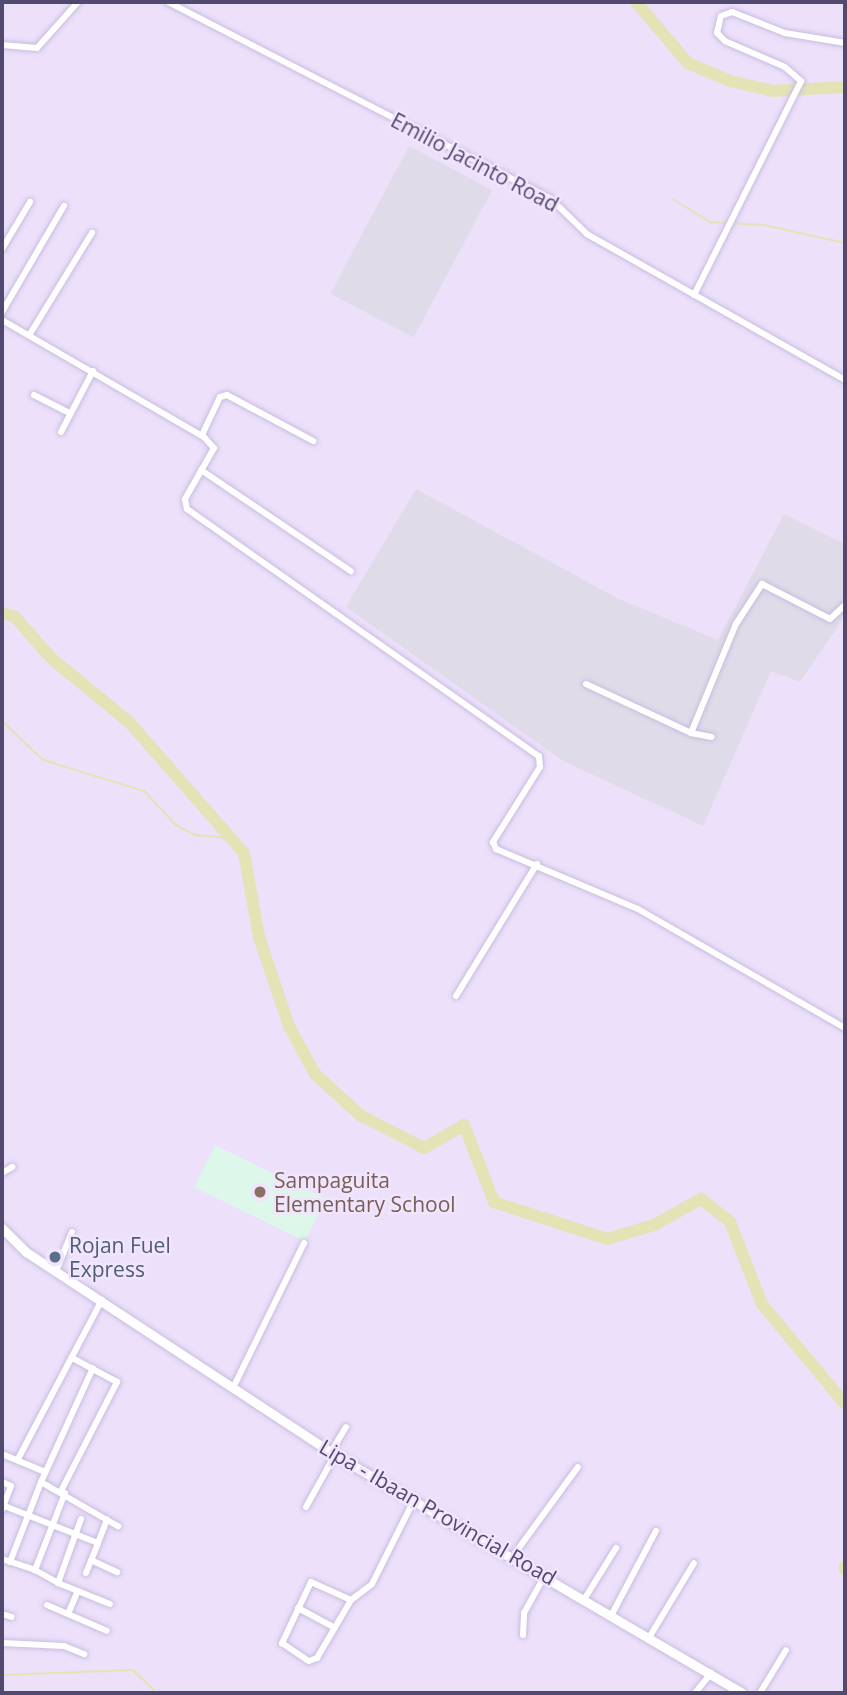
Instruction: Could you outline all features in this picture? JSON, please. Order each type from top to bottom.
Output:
[{"type":"main road","name":"Lipa - Ibaan Provincial Road","points":[[2,1228],[5,1241],[235,1384],[333,1453],[650,1636],[741,1693]]},
{"type":"street","points":[[2,45],[37,48],[78,2]]},
{"type":"street","name":"Emilio Jacinto Road","points":[[168,2],[551,199],[587,234],[845,380]]},
{"type":"street","points":[[694,295],[800,87],[798,73],[724,41],[717,33],[721,16],[732,12],[785,33],[845,43]]},
{"type":"street","points":[[2,249],[30,202]]},
{"type":"street","points":[[2,312],[64,206]]},
{"type":"street","points":[[30,334],[92,233]]},
{"type":"street","points":[[2,320],[202,435],[214,448],[185,499],[187,509],[539,756],[540,767],[492,845],[638,909],[845,1028]]},
{"type":"street","points":[[61,432],[67,412],[93,371]]},
{"type":"street","points":[[34,395],[67,412]]},
{"type":"street","points":[[202,435],[220,397],[227,395],[313,441]]},
{"type":"street","points":[[201,470],[351,571]]},
{"type":"street","points":[[691,733],[736,624],[762,584],[830,619],[845,605]]},
{"type":"street","points":[[586,684],[691,733],[712,737]]},
{"type":"street","points":[[456,996],[537,864]]},
{"type":"street","points":[[2,1173],[12,1167]]},
{"type":"street","points":[[56,1271],[72,1231]]},
{"type":"street","points":[[235,1384],[304,1243]]},
{"type":"street","points":[[18,1459],[102,1300]]},
{"type":"street","points":[[35,1570],[63,1492],[117,1383],[72,1358]]},
{"type":"street","points":[[10,1562],[45,1472],[93,1368]]},
{"type":"street","points":[[306,1507],[346,1427]]},
{"type":"street","points":[[2,1454],[45,1472]]},
{"type":"street","points":[[513,1556],[578,1466]]},
{"type":"street","points":[[2,1482],[11,1486],[2,1507],[98,1543]]},
{"type":"street","points":[[41,1482],[63,1492],[118,1526]]},
{"type":"street","points":[[351,1600],[310,1582],[282,1643],[309,1661],[335,1628],[351,1600],[372,1584],[414,1500]]},
{"type":"street","points":[[58,1583],[81,1519]]},
{"type":"street","points":[[86,1573],[107,1520]]},
{"type":"street","points":[[612,1614],[656,1531]]},
{"type":"street","points":[[585,1598],[616,1548]]},
{"type":"street","points":[[2,1559],[35,1570],[58,1583],[110,1604]]},
{"type":"street","points":[[91,1560],[117,1572]]},
{"type":"street","points":[[650,1636],[694,1563]]},
{"type":"street","points":[[523,1635],[524,1613],[545,1575]]},
{"type":"street","points":[[68,1614],[78,1591]]},
{"type":"street","points":[[47,1605],[107,1631]]},
{"type":"street","points":[[298,1608],[335,1628]]},
{"type":"street","points":[[2,1614],[12,1616]]},
{"type":"street","points":[[2,1643],[64,1646],[84,1654]]},
{"type":"street","points":[[760,1693],[786,1650]]},
{"type":"street","points":[[695,1693],[711,1673]]},
{"type":"shaded area","points":[[409,146],[492,190],[414,338],[331,293]]},
{"type":"shaded area","points":[[416,489],[619,599],[718,640],[784,514],[845,544],[845,616],[800,682],[771,671],[703,826],[563,761],[346,607]]},
{"type":"shaded area","name":"Sampaguita Elementary School","points":[[215,1145],[326,1199],[305,1241],[194,1187]]},
{"type":"waterway","points":[[636,2],[688,63],[730,81],[773,91],[845,87]]},
{"type":"waterway","points":[[673,199],[710,222],[764,225],[845,243]]},
{"type":"waterway","points":[[2,613],[15,617],[51,658],[130,723],[244,853],[259,937],[289,1026],[315,1074],[360,1115],[424,1148],[464,1125],[494,1202],[607,1239],[654,1225],[701,1199],[730,1222],[762,1304],[845,1404]]},
{"type":"waterway","points":[[2,721],[43,760],[144,791],[176,825],[195,835],[232,838]]},
{"type":"waterway","points":[[2,1675],[133,1670],[157,1693]]},
{"type":"place","name":"Sampaguita Elementary School","points":[[260,1192]]},
{"type":"place","name":"Rojan Fuel Express","points":[[55,1257]]}]
